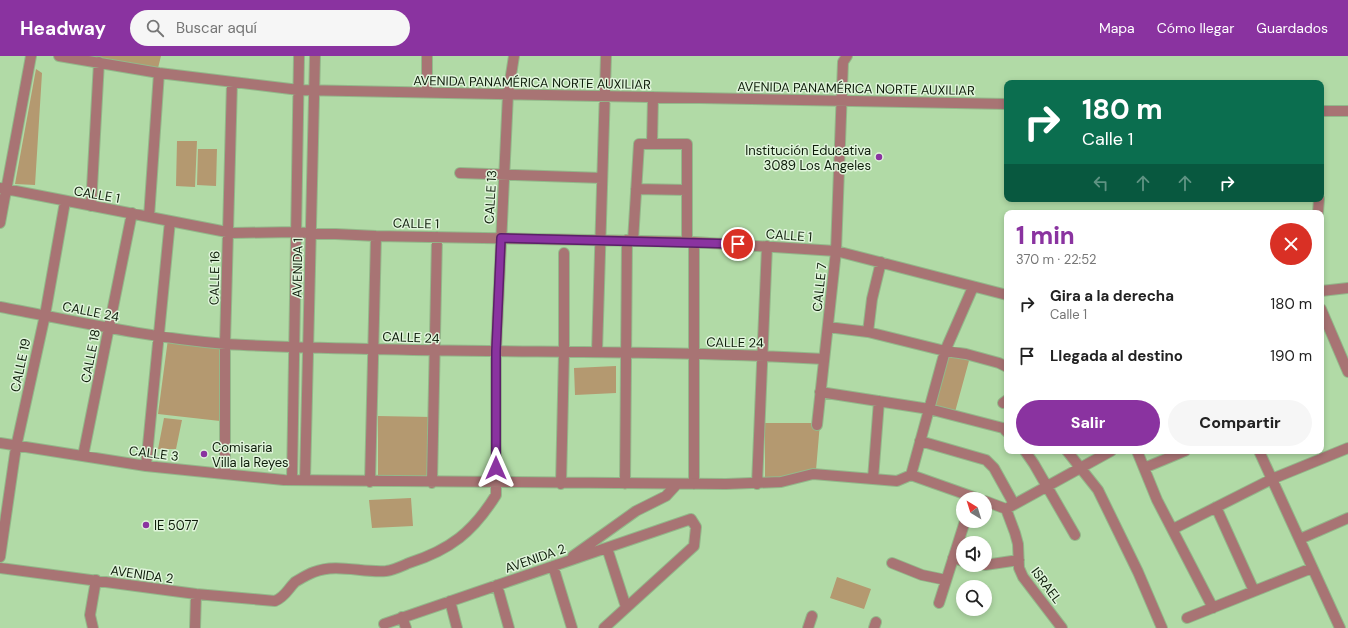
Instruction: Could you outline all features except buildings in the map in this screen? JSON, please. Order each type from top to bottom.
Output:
[{"type":"street","points":[[0,223],[3,189],[31,56]]},
{"type":"street","name":"AVENIDA PANAMÉRICA NORTE AUXILIAR","points":[[59,56],[159,72],[299,90],[1004,104]]},
{"type":"street","name":"AVENIDA 1","points":[[292,480],[299,56]]},
{"type":"street","name":"AVENIDA 1","points":[[305,480],[315,56]]},
{"type":"street","points":[[427,56],[427,93]]},
{"type":"street","name":"CALLE 13","points":[[281,598],[295,582],[314,572],[326,569],[387,571],[422,559],[452,545],[465,534],[489,507],[496,495],[496,351],[508,94],[514,56]]},
{"type":"street","points":[[597,352],[606,56]]},
{"type":"street","name":"CALLE 7","points":[[817,425],[836,251],[843,62],[847,56]]},
{"type":"street","points":[[91,206],[98,62]]},
{"type":"street","points":[[150,217],[159,72]]},
{"type":"street","name":"CALLE 16","points":[[225,474],[228,232],[232,82]]},
{"type":"street","points":[[652,97],[652,144]]},
{"type":"street","points":[[1324,110],[1348,111]]},
{"type":"street","points":[[625,484],[626,352],[630,240],[636,189],[639,144],[687,144],[687,190],[693,354],[694,484]]},
{"type":"street","points":[[460,173],[602,178]]},
{"type":"street","name":"CALLE 1","points":[[3,189],[228,232],[295,232],[376,236],[630,240],[767,246],[836,251],[1004,294]]},
{"type":"street","points":[[636,189],[687,190]]},
{"type":"street","name":"CALLE 19","points":[[0,557],[16,447],[45,315],[65,202]]},
{"type":"street","name":"CALLE 18","points":[[83,456],[132,213]]},
{"type":"street","points":[[146,466],[160,337],[170,221]]},
{"type":"street","points":[[370,482],[376,236]]},
{"type":"street","points":[[432,483],[437,237]]},
{"type":"street","points":[[757,484],[767,246]]},
{"type":"street","points":[[561,484],[564,352],[564,253]]},
{"type":"street","points":[[868,332],[872,298],[881,262]]},
{"type":"street","points":[[958,492],[911,475],[945,351],[973,287]]},
{"type":"street","points":[[1324,291],[1348,288]]},
{"type":"street","name":"CALLE 24","points":[[0,307],[160,337],[226,344],[435,352],[626,352],[762,355],[824,359]]},
{"type":"street","points":[[1324,316],[1348,372]]},
{"type":"street","points":[[828,327],[868,332],[945,351],[966,354],[1004,366]]},
{"type":"street","points":[[820,392],[929,409],[1004,430]]},
{"type":"street","points":[[873,479],[879,402]]},
{"type":"street","name":"ISRAEL","points":[[920,441],[986,460],[994,468],[1010,506],[1016,538],[1019,568],[1023,577],[1062,628]]},
{"type":"street","name":"CALLE 3","points":[[0,443],[16,447],[146,466],[292,480],[432,483],[757,484],[781,482],[813,474],[897,481],[905,479],[911,475]]},
{"type":"street","points":[[1172,529],[1272,479],[1348,448]]},
{"type":"street","points":[[1027,454],[1047,485],[1074,535]]},
{"type":"street","points":[[1069,454],[1098,490],[1138,572],[1162,628]]},
{"type":"street","points":[[992,502],[1010,506],[1106,454]]},
{"type":"street","points":[[1138,454],[1172,529],[1213,608]]},
{"type":"street","points":[[1144,468],[1178,454]]},
{"type":"street","points":[[1261,454],[1338,627]]},
{"type":"street","points":[[572,628],[558,564],[636,511],[666,496],[677,484]]},
{"type":"street","points":[[1216,507],[1254,591]]},
{"type":"street","points":[[1300,539],[1348,518]]},
{"type":"street","name":"AVENIDA 2","points":[[384,624],[607,548],[687,519],[691,519],[696,527],[694,546],[626,607]]},
{"type":"street","points":[[604,628],[626,607],[607,548]]},
{"type":"street","points":[[992,564],[1019,560]]},
{"type":"street","points":[[939,603],[946,580],[956,562]]},
{"type":"street","points":[[892,563],[922,575],[946,580]]},
{"type":"street","name":"AVENIDA 2","points":[[0,568],[196,594],[275,601],[281,598]]},
{"type":"street","points":[[1187,618],[1312,568]]},
{"type":"street","points":[[93,628],[90,615],[96,580]]},
{"type":"street","points":[[498,585],[509,628]]},
{"type":"street","points":[[195,628],[196,594]]},
{"type":"street","points":[[450,601],[457,628]]},
{"type":"street","points":[[808,628],[812,616]]},
{"type":"street","points":[[402,617],[406,628]]},
{"type":"shaded area","points":[[87,56],[161,56],[158,68]]},
{"type":"shaded area","points":[[36,69],[42,73],[35,185],[15,184]]},
{"type":"shaded area","points":[[177,141],[197,141],[195,187],[176,186]]},
{"type":"shaded area","points":[[198,149],[217,149],[216,186],[197,185]]},
{"type":"shaded area","points":[[168,339],[222,347],[220,421],[158,414]]},
{"type":"shaded area","points":[[947,357],[970,357],[955,412],[934,406]]},
{"type":"shaded area","points":[[616,366],[616,393],[575,395],[574,368]]},
{"type":"shaded area","points":[[378,416],[432,417],[430,478],[378,476]]},
{"type":"shaded area","points":[[164,418],[182,420],[176,449],[158,449]]},
{"type":"shaded area","points":[[765,423],[820,423],[816,470],[765,481]]},
{"type":"shaded area","points":[[411,498],[413,526],[372,528],[369,500]]},
{"type":"shaded area","points":[[837,577],[871,589],[864,609],[830,598]]},
{"type":"place","name":"Institución Educativa 3089 Los Angeles","points":[[879,157]]},
{"type":"place","name":"Comisaria Villa la Reyes","points":[[204,454]]},
{"type":"place","name":"IE 5077","points":[[146,525]]},
{"type":"route","points":[[496,468],[496,351],[501,238],[738,244]]}]
